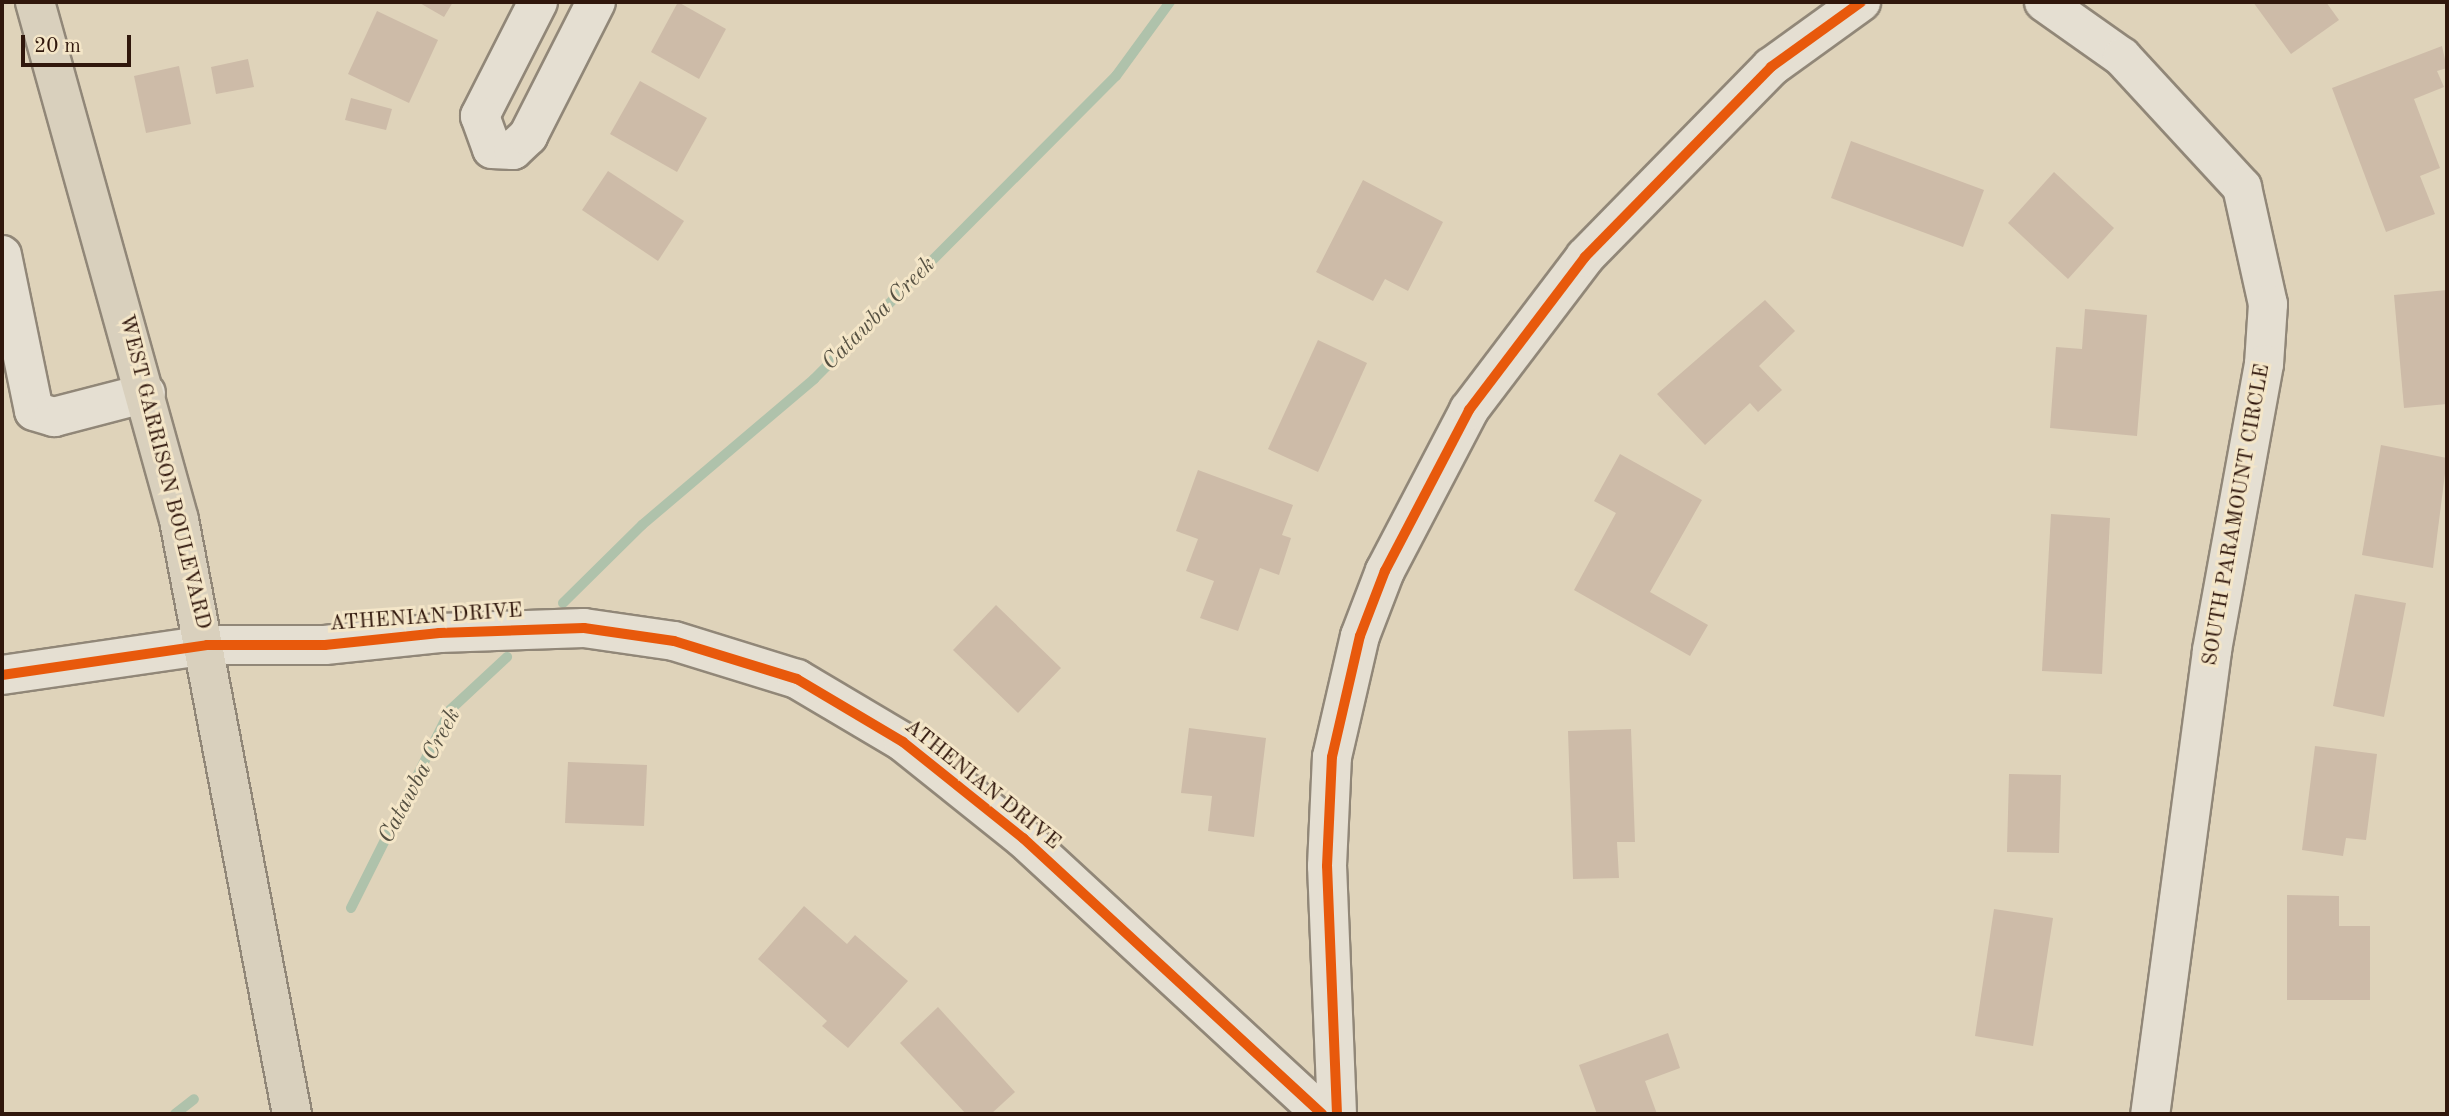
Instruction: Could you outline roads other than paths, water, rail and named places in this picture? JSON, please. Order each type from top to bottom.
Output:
[{"type":"main road","name":"WEST GARRISON BOULEVARD","points":[[35,2],[146,393],[207,645],[292,1114]]},
{"type":"street","points":[[538,2],[480,116],[492,149],[513,150],[528,136],[596,2]]},
{"type":"street","points":[[1338,1114],[1327,866],[1332,757],[1360,636],[1385,571],[1469,410],[1568,277],[1771,67],[1861,2]]},
{"type":"street","name":"SOUTH PARAMOUNT CIRCLE","points":[[2044,2],[2122,57],[2242,187],[2268,304],[2264,364],[2212,651],[2150,1114]]},
{"type":"street","points":[[2,255],[34,411],[54,417],[146,393]]},
{"type":"street","name":"ATHENIAN DRIVE","points":[[2,676],[207,645],[326,645],[439,633],[584,628],[674,641],[797,679],[903,743],[1023,838],[1322,1114]]},
{"type":"waterway","name":"Catawba Creek","points":[[563,603],[642,525],[814,379],[1116,76],[1170,2]]},
{"type":"waterway","name":"Catawba Creek","points":[[351,908],[450,710],[507,657]]},
{"type":"waterway","name":"Catawba Creek","points":[[175,1114],[194,1099]]}]
